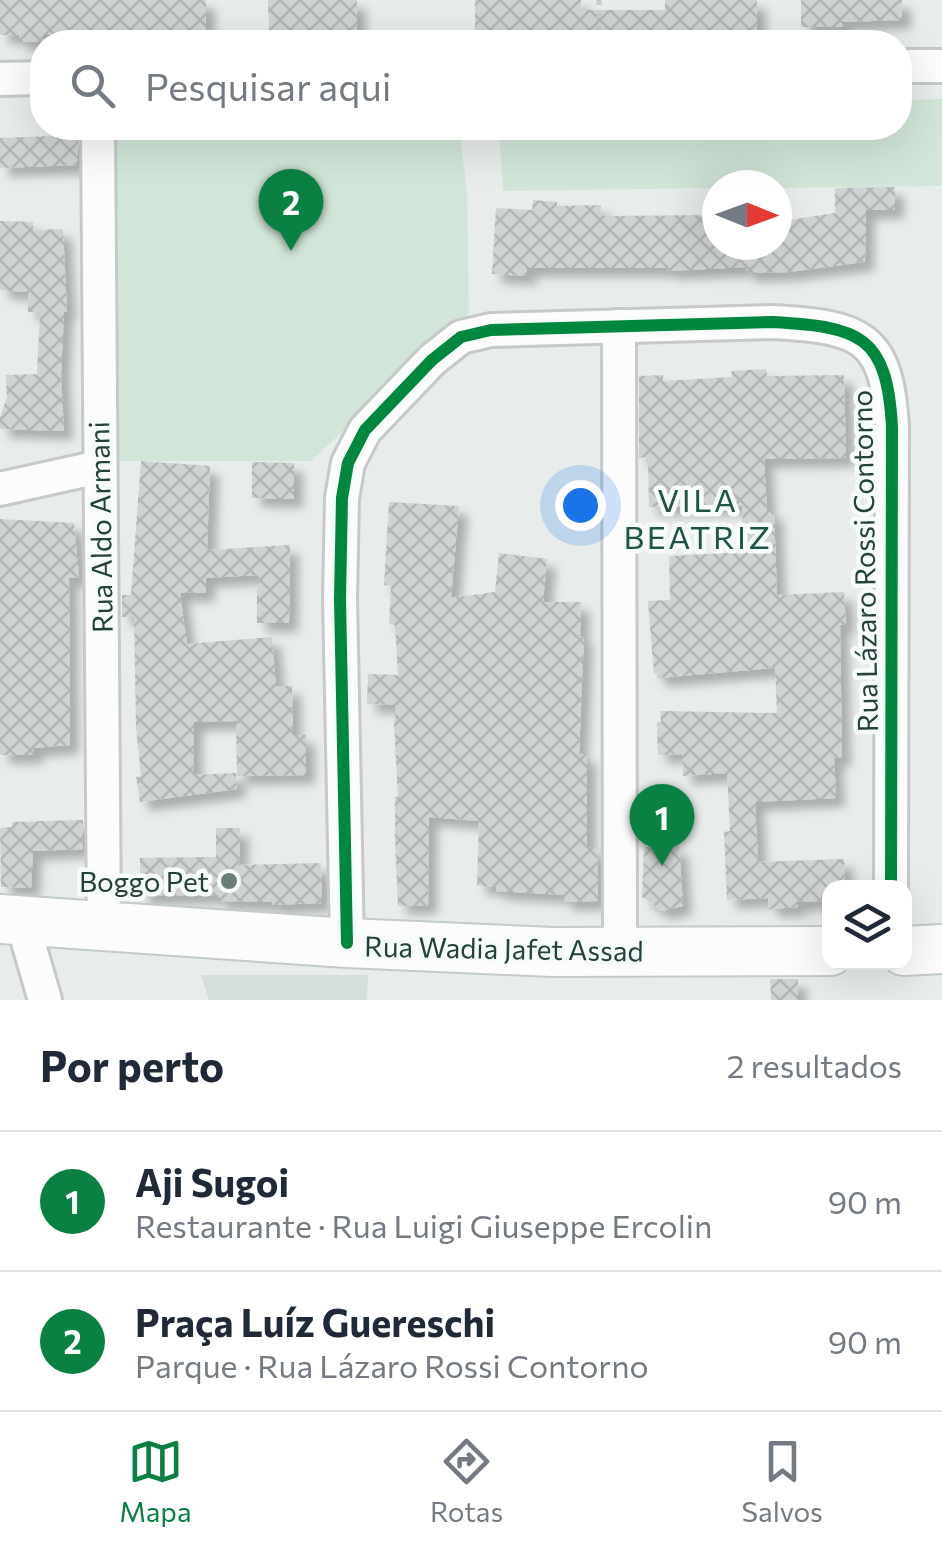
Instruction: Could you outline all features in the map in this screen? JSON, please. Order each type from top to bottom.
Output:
[{"type":"street","points":[[912,66],[942,66]]},
{"type":"street","points":[[0,78],[30,78]]},
{"type":"street","name":"Rua Aldo Armani","points":[[98,140],[104,928]]},
{"type":"street","name":"Rua Lázaro Rossi Contorno","points":[[348,944],[342,518],[348,464],[356,444],[432,360],[460,338],[491,330],[819,324],[858,336],[878,355],[890,384],[892,427],[891,880]]},
{"type":"street","points":[[619,326],[620,952]]},
{"type":"street","points":[[0,489],[98,468]]},
{"type":"street","points":[[11,920],[45,1000]]},
{"type":"street","name":"Rua Wadia Jafet Assad","points":[[11,920],[348,944],[620,952],[822,951]]},
{"type":"street","points":[[912,950],[942,949]]},
{"type":"path","points":[[599,0],[600,30]]},
{"type":"shaded area","points":[[201,975],[368,975],[367,1000],[209,1000]]},
{"type":"green space","points":[[942,99],[942,186],[792,188],[792,170],[702,170],[702,188],[503,191],[500,140],[912,140],[912,100]]},
{"type":"green space","points":[[115,140],[461,140],[467,190],[469,313],[311,461],[115,461]]},
{"type":"building","points":[[0,0],[206,0],[206,30],[30,30],[30,42],[19,42],[19,35],[0,35]]},
{"type":"building","points":[[268,0],[357,0],[357,30],[269,30]]},
{"type":"building","points":[[475,0],[581,0],[581,10],[665,10],[665,0],[757,0],[757,30],[475,30]]},
{"type":"building","points":[[801,0],[902,0],[902,20],[801,27]]},
{"type":"building","points":[[0,138],[78,140],[78,165],[0,168]]},
{"type":"building","points":[[895,187],[895,210],[866,210],[865,262],[789,272],[746,273],[746,267],[667,271],[527,268],[527,276],[492,274],[496,208],[532,210],[533,200],[557,202],[557,206],[601,205],[601,216],[702,215],[702,260],[792,260],[792,220],[835,213],[835,188]]},
{"type":"building","points":[[0,221],[33,222],[33,230],[63,229],[67,312],[61,374],[64,431],[0,429],[7,397],[6,375],[37,374],[40,312],[28,312],[28,292],[0,290]]},
{"type":"building","points":[[766,369],[767,376],[844,375],[846,458],[764,459],[767,511],[774,511],[777,595],[844,592],[846,625],[840,625],[842,758],[834,757],[836,798],[755,802],[758,862],[844,859],[845,880],[822,880],[822,901],[798,902],[798,907],[769,909],[768,898],[727,900],[727,773],[683,776],[682,754],[658,755],[660,711],[777,713],[775,668],[658,678],[654,673],[648,601],[670,600],[669,556],[744,552],[742,506],[649,507],[648,457],[639,458],[639,376],[663,375],[663,381],[732,377],[731,371]]},
{"type":"building","points":[[141,461],[210,466],[207,550],[290,545],[289,623],[257,623],[257,575],[206,578],[206,593],[180,593],[187,644],[272,637],[276,686],[292,686],[293,735],[306,735],[306,775],[237,776],[236,721],[194,722],[193,775],[236,773],[237,789],[140,802],[136,777],[141,776],[134,617],[122,617],[122,595],[131,595]]},
{"type":"building","points":[[252,462],[294,463],[294,499],[252,498]]},
{"type":"building","points":[[389,502],[459,506],[451,598],[495,592],[499,553],[547,559],[543,602],[581,602],[580,636],[584,636],[579,754],[587,754],[587,847],[597,847],[598,901],[564,902],[564,895],[496,891],[496,887],[477,886],[479,821],[429,817],[428,905],[398,906],[396,705],[367,704],[368,674],[398,675],[395,625],[389,624],[391,586],[384,585]]},
{"type":"building","points":[[0,519],[74,523],[79,577],[69,578],[70,745],[33,748],[34,755],[0,755]]},
{"type":"building","points":[[83,820],[83,849],[33,851],[31,888],[1,887],[0,828],[12,827],[12,822]]},
{"type":"building","points":[[216,828],[240,828],[239,865],[321,863],[322,903],[218,901],[218,895],[140,896],[140,858],[216,857]]},
{"type":"building","points":[[679,846],[683,906],[662,911],[642,897],[644,847]]},
{"type":"building","points":[[770,979],[798,979],[798,1000],[771,1000]]},
{"type":"cycle path","points":[[347,943],[340,599],[342,498],[348,463],[365,430],[432,360],[461,337],[491,330],[773,322],[848,333],[875,355],[884,372],[892,427],[891,880]]},
{"type":"place","name":"Praça Luíz Guereschi","points":[[291,251]]},
{"type":"place","name":"Aji Sugoi","points":[[662,866]]},
{"type":"place","name":"Boggo Pet","points":[[229,881]]},
{"type":"district","name":"VILA BEATRIZ","points":[[698,518]]}]
